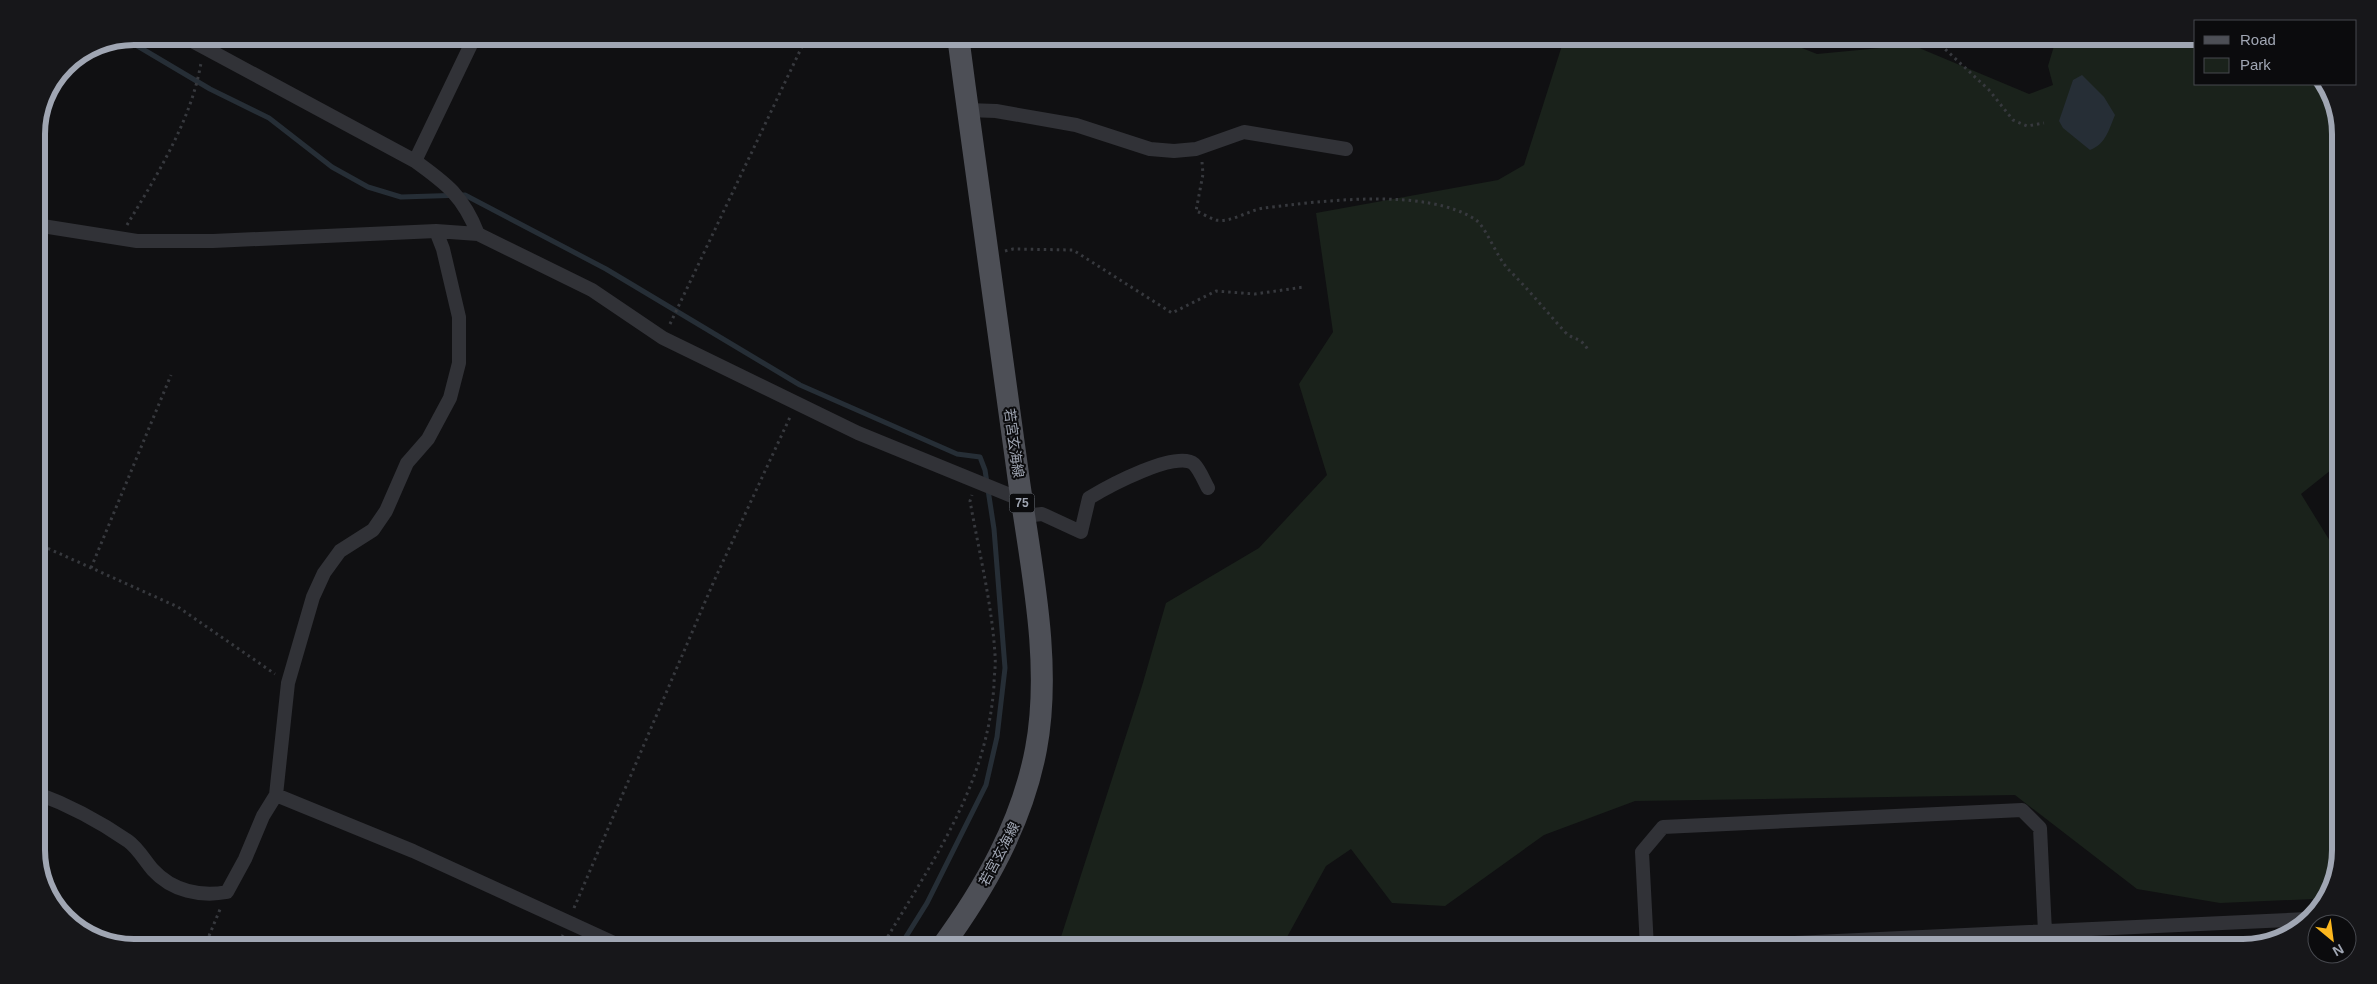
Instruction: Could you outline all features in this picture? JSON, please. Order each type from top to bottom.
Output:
[{"type":"main road","name":"若宮玄海線","points":[[948,939],[964,917],[1000,855],[1018,818],[1036,748],[1042,686],[1042,654],[959,45]]},
{"type":"street","points":[[199,45],[415,161],[449,186],[470,214],[478,234]]},
{"type":"street","points":[[415,161],[428,138],[471,45]]},
{"type":"street","points":[[967,110],[996,111],[1076,125],[1150,149],[1174,151],[1196,148],[1244,132],[1346,149]]},
{"type":"street","points":[[45,226],[137,241],[213,241],[436,231],[478,234],[592,290],[663,338],[858,433],[974,482],[1023,508],[1042,514],[1081,532],[1089,498],[1164,463],[1181,459],[1194,464],[1208,488]]},
{"type":"street","points":[[45,797],[95,820],[131,843],[155,872],[172,885],[190,892],[209,895],[227,892],[246,859],[262,816],[276,795],[288,683],[313,597],[324,573],[340,552],[373,530],[386,511],[407,463],[428,439],[450,398],[458,363],[459,317],[443,249],[436,231]]},
{"type":"street","points":[[276,795],[413,851],[604,939]]},
{"type":"street","points":[[1647,939],[1642,852],[1663,827],[2022,810],[2040,828],[2045,932]]},
{"type":"street","points":[[1965,939],[2045,932],[2294,922]]},
{"type":"path","points":[[663,338],[803,45]]},
{"type":"path","points":[[1941,45],[1989,90],[2013,120],[2027,126],[2044,123]]},
{"type":"path","points":[[123,238],[126,227],[158,174],[183,120],[199,76],[204,48]]},
{"type":"path","points":[[1196,148],[1202,158],[1203,174],[1196,210],[1217,220],[1231,218],[1253,210],[1320,201],[1402,200],[1428,202],[1454,208],[1478,221],[1502,262],[1537,298],[1567,334],[1582,341],[1588,350]]},
{"type":"path","points":[[988,257],[1012,249],[1073,250],[1172,313],[1216,291],[1255,294],[1304,287]]},
{"type":"path","points":[[91,568],[171,375]]},
{"type":"path","points":[[568,923],[714,581],[797,403]]},
{"type":"path","points":[[886,939],[953,825],[972,786],[984,750],[992,703],[996,657],[991,616],[970,501],[974,482]]},
{"type":"path","points":[[45,547],[178,607],[288,683]]},
{"type":"path","points":[[208,939],[227,892]]},
{"type":"green space","points":[[1562,45],[1794,45],[1817,54],[1912,45],[2029,94],[2053,85],[2048,66],[2054,45],[2194,45],[2194,85],[2317,85],[2329,111],[2332,129],[2332,469],[2301,494],[2332,544],[2332,855],[2329,873],[2319,895],[2314,899],[2220,903],[2137,889],[2015,795],[1635,801],[1544,835],[1445,906],[1392,903],[1351,849],[1326,866],[1286,939],[1060,939],[1142,686],[1166,603],[1259,548],[1327,475],[1299,384],[1333,332],[1316,213],[1498,180],[1524,165]]},
{"type":"shaded area","points":[[2082,75],[2104,97],[2115,115],[2109,131],[2103,140],[2090,150],[2063,128],[2059,121],[2073,80]]},
{"type":"waterway","points":[[136,45],[210,89],[269,118],[332,167],[368,187],[401,197],[465,195],[606,269],[800,385],[957,454],[980,457],[985,470],[994,529],[1005,668],[997,737],[986,785],[927,903],[905,939]]}]
